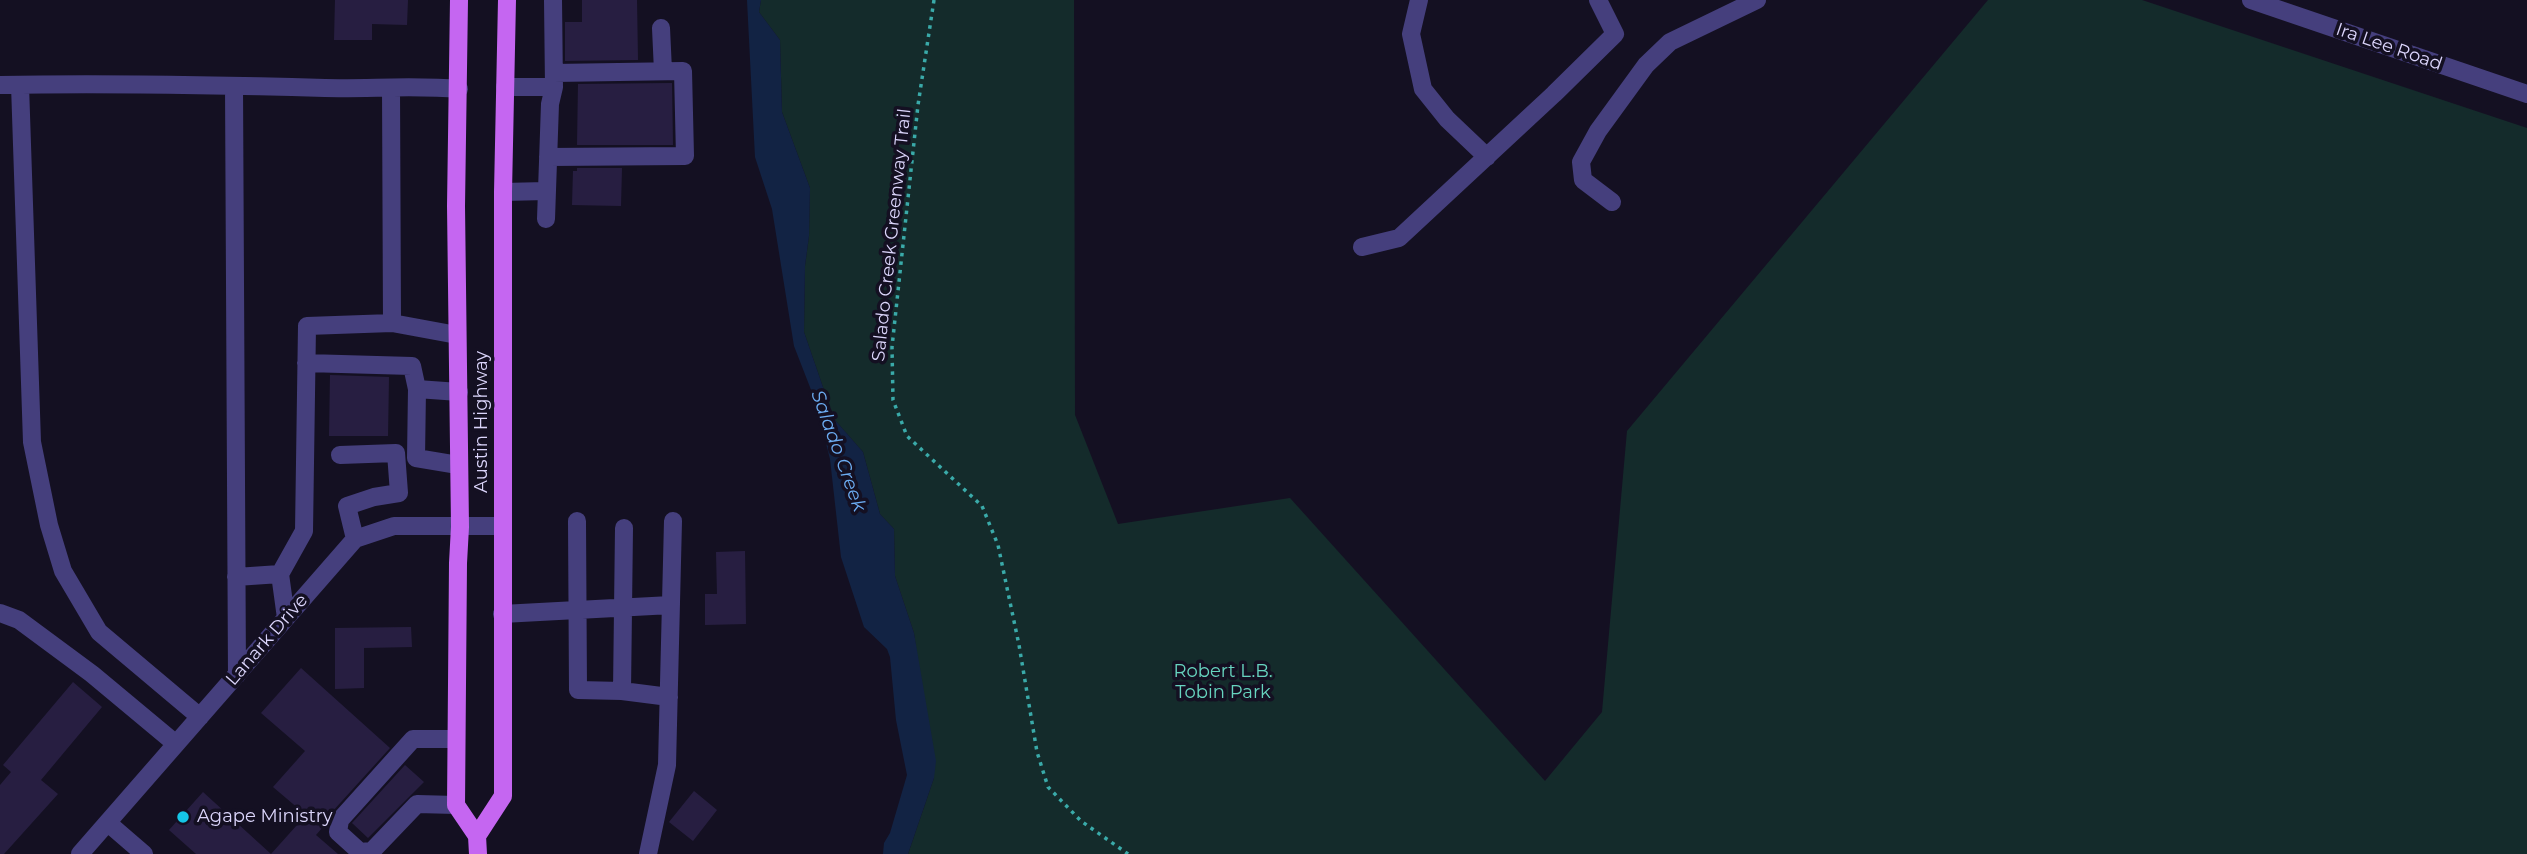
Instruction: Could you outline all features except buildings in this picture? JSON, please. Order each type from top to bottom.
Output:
[{"type":"main road","name":"Austin Highway","points":[[456,805],[460,527],[456,206],[458,0]]},
{"type":"main road","name":"Austin Highway","points":[[477,835],[503,796],[503,192],[506,0]]},
{"type":"main road","points":[[456,805],[477,835],[478,854]]},
{"type":"street","points":[[546,219],[550,104],[554,80],[553,0]]},
{"type":"street","points":[[1419,0],[1411,34],[1423,89],[1447,119],[1487,157]]},
{"type":"street","points":[[1362,247],[1399,238],[1615,34],[1598,0]]},
{"type":"street","points":[[1612,202],[1583,180],[1581,162],[1606,120],[1646,65],[1670,42],[1757,0]]},
{"type":"street","name":"Ira Lee Road","points":[[2251,0],[2527,94]]},
{"type":"street","points":[[661,28],[663,71]]},
{"type":"street","points":[[505,87],[554,80],[683,71],[685,156],[548,158]]},
{"type":"street","points":[[0,85],[133,83],[459,89]]},
{"type":"street","points":[[20,85],[32,442],[49,525],[63,571],[99,632],[200,717]]},
{"type":"street","points":[[234,86],[237,675]]},
{"type":"street","points":[[391,88],[392,323]]},
{"type":"street","points":[[503,192],[546,191]]},
{"type":"street","points":[[286,618],[280,574],[304,531],[307,326],[392,323],[457,335]]},
{"type":"street","points":[[306,363],[411,366],[417,389],[416,458],[458,465]]},
{"type":"street","points":[[417,389],[459,392]]},
{"type":"street","points":[[340,455],[396,453],[399,493],[374,497],[347,506],[355,539],[394,526],[503,526]]},
{"type":"street","points":[[576,521],[578,690],[622,691],[669,697]]},
{"type":"street","points":[[648,854],[667,765],[673,521]]},
{"type":"street","points":[[622,691],[624,528]]},
{"type":"street","name":"Lanark Drive","points":[[80,854],[355,539]]},
{"type":"street","points":[[236,577],[280,574]]},
{"type":"street","points":[[502,614],[671,606]]},
{"type":"street","points":[[0,613],[19,620],[73,659],[176,744]]},
{"type":"street","points":[[456,739],[413,739],[340,820],[338,832],[360,852],[372,850],[416,804],[456,805]]},
{"type":"street","points":[[107,823],[144,854]]},
{"type":"path","name":"Salado Creek Greenway Trail","points":[[934,0],[918,105],[891,347],[893,400],[907,436],[982,506],[998,545],[1019,645],[1037,752],[1048,786],[1081,821],[1128,854]]},
{"type":"green space","name":"Robert L.B. Tobin Park","points":[[761,0],[1074,0],[1075,415],[1118,524],[1290,498],[1545,781],[1602,712],[1627,431],[1988,0],[2142,0],[2527,128],[2527,854],[908,854],[934,778],[914,633],[895,576],[894,529],[880,514],[863,452],[834,419],[804,332],[810,188],[782,112],[780,40],[759,12]]},
{"type":"water","name":"Salado Creek","points":[[747,0],[761,0],[759,12],[780,40],[782,112],[810,188],[804,332],[834,419],[863,452],[880,514],[894,529],[895,576],[914,633],[936,761],[934,778],[908,854],[883,854],[884,843],[890,833],[907,775],[896,720],[890,657],[887,649],[864,627],[841,557],[830,459],[815,400],[794,346],[772,209],[755,157]]},
{"type":"place","name":"Agape Ministry","points":[[183,817]]}]
